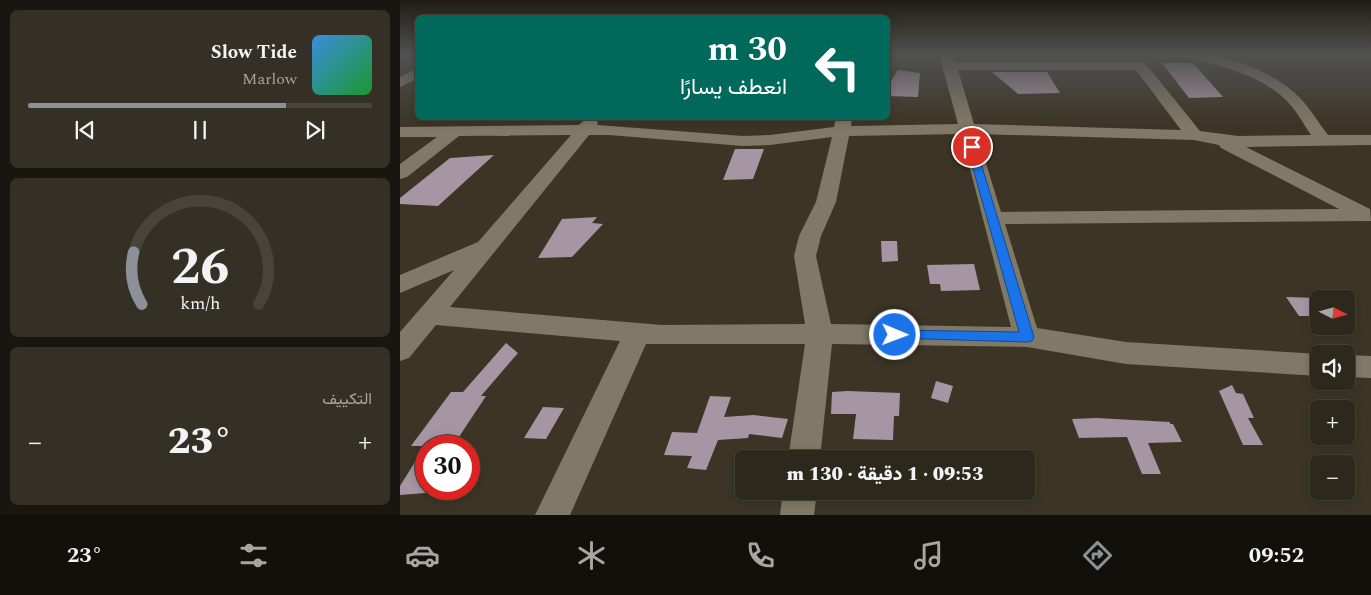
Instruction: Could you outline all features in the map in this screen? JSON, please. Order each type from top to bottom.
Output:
[{"type":"street","points":[[952,78],[1027,337]]},
{"type":"street","points":[[1149,78],[1194,135]]},
{"type":"street","points":[[1262,78],[1274,83],[1291,97],[1323,140]]},
{"type":"street","points":[[400,132],[453,133],[589,124],[609,130],[743,141],[770,140],[843,124],[1194,135],[1219,140],[1301,142],[1371,140]]},
{"type":"street","points":[[400,350],[589,124]]},
{"type":"street","points":[[805,450],[820,334],[805,256],[810,236],[822,216],[843,124]]},
{"type":"street","points":[[400,173],[453,133]]},
{"type":"street","points":[[1219,140],[1370,216]]},
{"type":"street","points":[[992,218],[1370,216]]},
{"type":"street","points":[[400,285],[486,246]]},
{"type":"street","points":[[428,315],[662,334],[1027,337],[1126,353],[1310,364]]},
{"type":"street","points":[[552,515],[638,332]]},
{"type":"street","points":[[1355,367],[1371,368]]},
{"type":"street","points":[[797,515],[799,500]]},
{"type":"building","points":[[893,78],[920,78],[918,97],[890,96],[890,83]]},
{"type":"building","points":[[999,78],[1051,78],[1060,93],[1018,94]]},
{"type":"building","points":[[1174,78],[1206,78],[1223,97],[1189,98]]},
{"type":"building","points":[[735,149],[764,149],[753,179],[723,180]]},
{"type":"building","points":[[494,155],[438,206],[400,204],[400,198],[450,158]]},
{"type":"building","points":[[597,217],[592,223],[603,224],[572,257],[538,258],[562,219]]},
{"type":"building","points":[[881,241],[897,241],[898,261],[882,262]]},
{"type":"building","points":[[974,264],[980,290],[941,291],[940,284],[930,284],[927,265]]},
{"type":"building","points":[[1286,297],[1310,298],[1310,316],[1299,316]]},
{"type":"building","points":[[506,343],[518,353],[481,396],[486,396],[460,435],[419,435],[451,392],[463,392]]},
{"type":"building","points":[[936,381],[953,386],[948,403],[931,398]]},
{"type":"building","points":[[1232,385],[1236,393],[1243,394],[1254,418],[1248,418],[1263,445],[1243,445],[1219,391]]},
{"type":"building","points":[[832,392],[900,393],[899,416],[894,416],[893,440],[853,439],[856,414],[831,414]]},
{"type":"building","points":[[710,396],[731,397],[724,417],[754,415],[788,419],[782,438],[749,434],[748,438],[718,440],[706,470],[687,468],[692,456],[664,455],[672,432],[697,433]]},
{"type":"building","points":[[543,407],[564,408],[546,439],[524,438]]},
{"type":"building","points":[[1096,418],[1170,422],[1170,424],[1173,424],[1182,442],[1148,443],[1161,474],[1142,474],[1127,437],[1079,438],[1072,419]]},
{"type":"building","points":[[415,462],[415,494],[400,495],[400,486]]},
{"type":"route","points":[[895,335],[1027,337],[972,147]]}]
